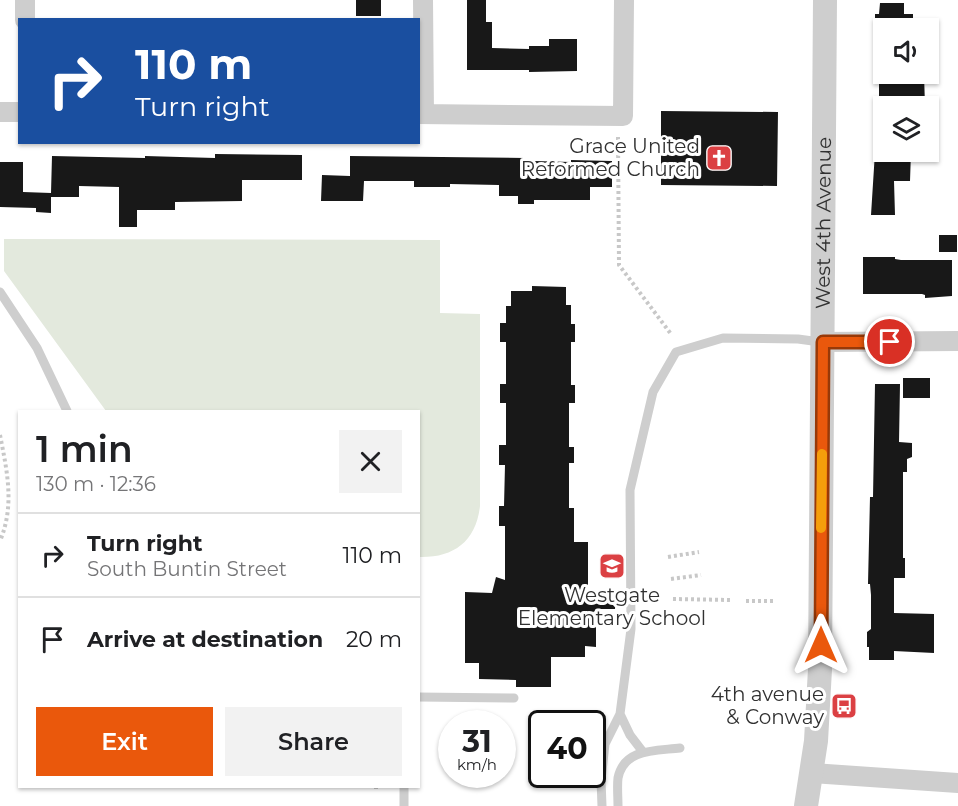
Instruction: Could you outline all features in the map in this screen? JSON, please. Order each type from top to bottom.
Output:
[{"type":"street","points":[[25,18],[26,0]]},
{"type":"street","points":[[423,0],[421,114],[623,116],[624,0]]},
{"type":"street","name":"West 4th Avenue","points":[[806,806],[819,707],[820,669],[825,0]]},
{"type":"street","points":[[0,112],[18,112]]},
{"type":"street","points":[[823,342],[958,341]]},
{"type":"street","points":[[812,773],[958,783]]},
{"type":"lane","points":[[0,292],[37,348],[67,410]]},
{"type":"lane","points":[[602,806],[601,780],[605,744],[620,714],[631,629],[630,490],[653,392],[676,352],[723,338],[798,339],[823,342]]},
{"type":"lane","points":[[420,697],[514,698]]},
{"type":"lane","points":[[620,714],[630,735],[643,752]]},
{"type":"lane","points":[[618,806],[618,778],[625,761],[643,752],[680,748]]},
{"type":"lane","points":[[404,788],[404,806]]},
{"type":"path","points":[[618,137],[619,265],[672,334]]},
{"type":"path","points":[[0,435],[9,492],[7,522],[0,541]]},
{"type":"path","points":[[668,557],[699,552]]},
{"type":"path","points":[[672,579],[701,575]]},
{"type":"path","points":[[673,600],[731,600]]},
{"type":"path","points":[[746,601],[776,601]]},
{"type":"shaded area","points":[[4,239],[440,240],[440,313],[480,314],[480,506],[474,529],[461,545],[452,551],[442,555],[420,557],[420,410],[105,410],[4,271]]},
{"type":"building","points":[[356,0],[381,0],[381,16],[356,16]]},
{"type":"building","points":[[467,0],[486,0],[486,22],[492,22],[492,48],[529,49],[529,46],[549,46],[549,39],[577,39],[577,71],[467,70]]},
{"type":"building","points":[[880,3],[904,3],[904,14],[913,14],[913,18],[875,18],[875,14],[879,14]]},
{"type":"building","points":[[879,84],[924,84],[925,96],[879,96]]},
{"type":"building","name":"Grace United Reformed Church","points":[[661,111],[778,112],[777,186],[661,185]]},
{"type":"building","points":[[215,154],[302,155],[302,180],[242,180],[242,201],[175,202],[175,210],[137,210],[137,227],[119,227],[119,187],[79,186],[79,197],[51,197],[51,213],[36,212],[36,208],[0,207],[0,162],[23,162],[23,192],[51,193],[52,156],[215,158]]},
{"type":"building","points":[[350,156],[612,161],[612,187],[590,187],[590,200],[534,200],[534,204],[518,204],[518,196],[499,196],[499,185],[450,184],[450,187],[414,187],[414,181],[364,181],[363,201],[321,201],[322,175],[350,176]]},
{"type":"building","points":[[874,162],[911,162],[910,181],[894,181],[895,215],[871,215]]},
{"type":"building","points":[[939,235],[957,235],[957,252],[939,252]]},
{"type":"building","points":[[863,257],[952,260],[952,296],[925,298],[922,294],[863,294]]},
{"type":"building","points":[[532,286],[566,287],[566,305],[571,305],[571,324],[575,324],[575,342],[571,342],[571,385],[575,385],[575,403],[569,403],[569,447],[574,447],[574,463],[569,463],[569,508],[574,508],[574,542],[588,542],[588,591],[616,591],[615,609],[596,609],[596,647],[585,646],[585,657],[551,657],[551,687],[516,687],[516,680],[479,679],[479,663],[465,663],[465,592],[492,593],[496,577],[505,580],[505,526],[499,526],[499,506],[504,506],[505,465],[499,465],[499,445],[506,445],[506,403],[500,403],[500,384],[506,384],[506,342],[500,342],[500,323],[506,323],[506,306],[511,306],[511,291],[532,291]]},
{"type":"building","points":[[903,378],[930,378],[930,398],[903,398]]},
{"type":"building","points":[[875,384],[900,384],[899,442],[912,443],[912,457],[907,459],[907,472],[903,472],[905,578],[894,578],[894,613],[934,614],[934,653],[894,651],[894,660],[869,660],[869,647],[867,647],[867,632],[871,629],[871,595],[870,584],[868,584],[870,497],[873,497]]},
{"type":"slow traffic","points":[[821,528],[822,454]]},
{"type":"place","name":"Grace United Reformed Church","points":[[719,158]]},
{"type":"place","name":"Westgate Elementary School","points":[[612,566]]},
{"type":"place","name":"4th avenue & Conway","points":[[844,706]]},
{"type":"route","points":[[821,645],[823,342],[890,342]]}]
